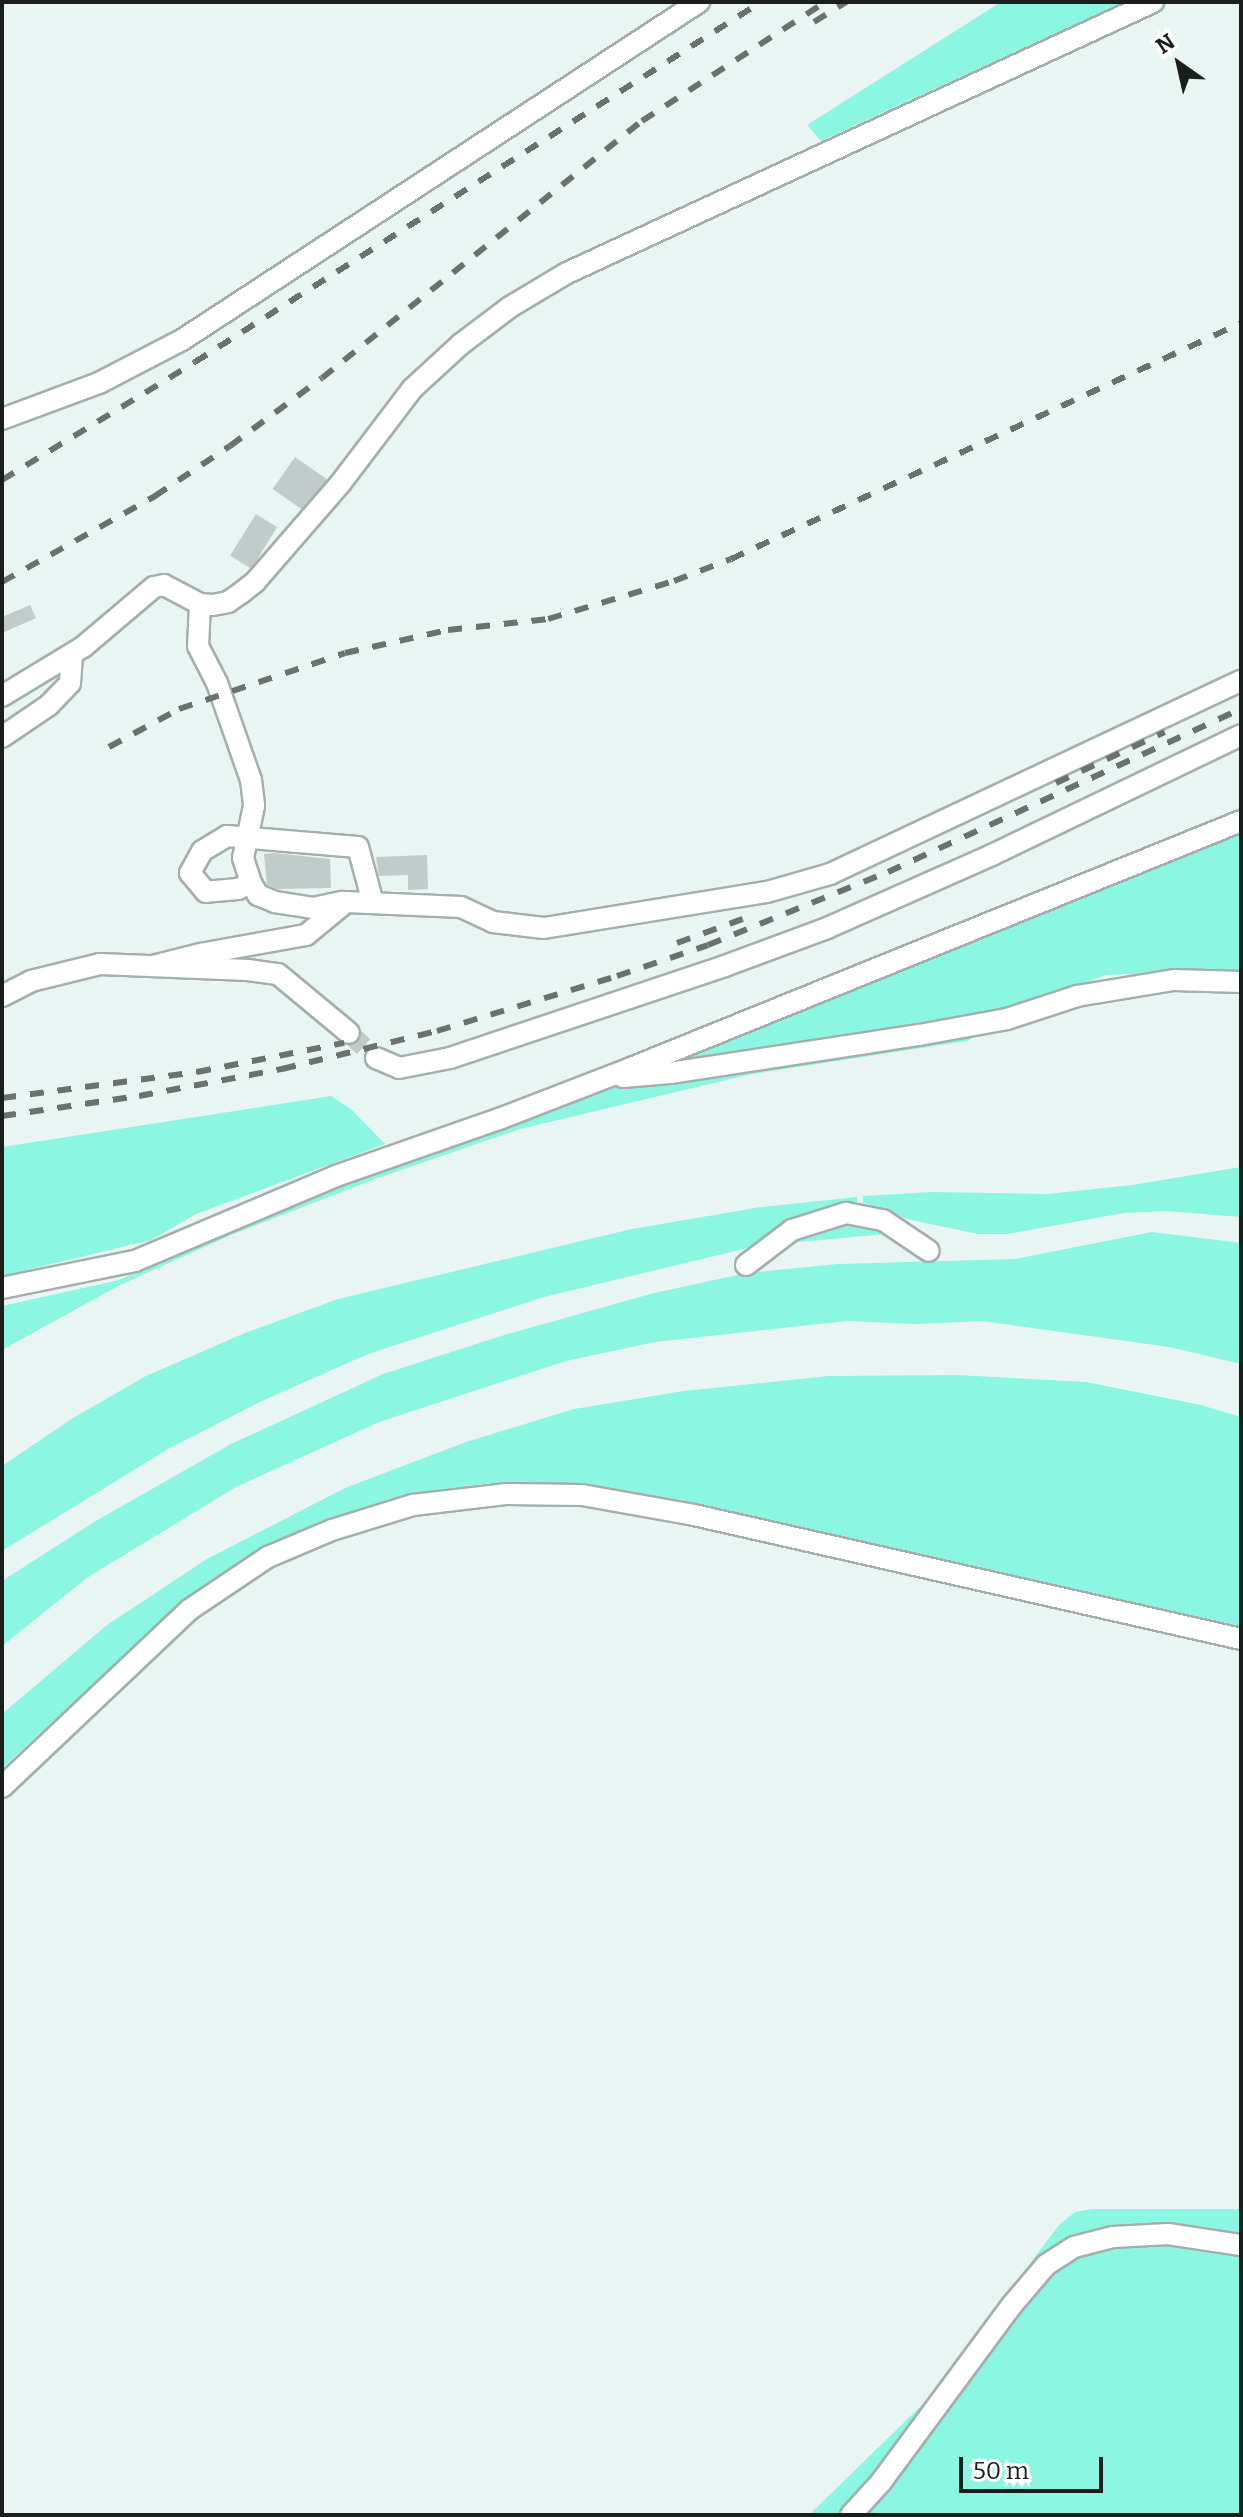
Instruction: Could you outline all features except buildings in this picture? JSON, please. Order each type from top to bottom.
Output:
[{"type":"lane","points":[[2,419],[99,383],[182,340],[699,2]]},
{"type":"lane","points":[[2,696],[72,654],[154,587],[164,585],[200,604],[228,602],[255,582],[340,484],[412,389],[461,344],[510,307],[567,273],[1153,2]]},
{"type":"lane","points":[[200,604],[198,646],[217,683],[251,780],[254,806],[243,858],[258,895],[275,902],[313,908],[346,902],[461,907],[493,922],[544,928],[767,892],[830,874],[1241,681]]},
{"type":"lane","points":[[2,737],[49,705],[70,683],[72,654]]},
{"type":"lane","points":[[376,1058],[399,1068],[450,1058],[755,955],[827,928],[992,855],[1241,735]]},
{"type":"lane","points":[[2,1288],[135,1261],[336,1176],[499,1119],[614,1074],[1241,821]]},
{"type":"lane","points":[[251,883],[238,889],[206,892],[190,873],[202,851],[227,836],[358,847],[373,903]]},
{"type":"lane","points":[[153,966],[200,954],[306,935],[346,902]]},
{"type":"lane","points":[[2,996],[31,981],[100,964],[278,974],[349,1033]]},
{"type":"lane","points":[[614,1074],[627,1078],[670,1073],[919,1035],[1007,1019],[1077,996],[1174,980],[1241,982]]},
{"type":"lane","points":[[746,1265],[792,1230],[846,1213],[883,1220],[929,1251]]},
{"type":"lane","points":[[2,1787],[189,1610],[268,1557],[332,1530],[413,1505],[507,1494],[582,1495],[694,1515],[1241,1639]]},
{"type":"lane","points":[[851,2515],[881,2482],[1012,2305],[1046,2265],[1074,2247],[1113,2237],[1168,2234],[1241,2245]]},
{"type":"green space","points":[[1001,2],[1123,2],[821,141],[807,125]]},
{"type":"green space","points":[[1241,828],[1241,970],[1106,975],[1042,999],[967,1041],[752,1074],[520,1129],[375,1179],[231,1235],[118,1286],[2,1350],[2,1306],[119,1280],[255,1217],[561,1108]]},
{"type":"green space","points":[[331,1096],[352,1110],[385,1144],[196,1214],[151,1240],[2,1276],[2,1147]]},
{"type":"green space","points":[[1241,1167],[1241,1217],[1165,1211],[1124,1213],[1007,1234],[978,1234],[911,1220],[863,1203],[863,1196],[931,1192],[1048,1194],[1132,1185]]},
{"type":"green space","points":[[857,1197],[857,1203],[811,1215],[756,1246],[544,1297],[368,1354],[264,1400],[168,1449],[2,1551],[2,1466],[73,1418],[146,1376],[245,1333],[338,1299],[632,1229],[761,1207]]},
{"type":"green space","points":[[845,1220],[864,1222],[886,1234],[788,1243],[800,1235]]},
{"type":"green space","points":[[1152,1232],[1241,1243],[1241,1364],[1169,1347],[982,1321],[916,1324],[847,1321],[655,1342],[566,1361],[379,1422],[236,1487],[88,1577],[2,1646],[2,1581],[94,1522],[231,1444],[383,1374],[501,1336],[654,1293],[747,1273],[838,1264],[1015,1259]]},
{"type":"green space","points":[[956,1375],[1086,1382],[1201,1405],[1241,1417],[1241,1626],[778,1527],[682,1501],[588,1485],[490,1483],[424,1492],[361,1508],[302,1529],[260,1552],[212,1581],[155,1627],[2,1768],[2,1714],[107,1625],[207,1559],[345,1488],[466,1442],[574,1409],[684,1391],[829,1376]]},
{"type":"green space","points":[[1092,2209],[1241,2209],[1241,2515],[809,2515],[927,2400],[1059,2225],[1075,2212]]},
{"type":"tunnel","points":[[349,1033],[376,1058]]},
{"type":"railway","points":[[2,480],[195,362],[761,2]]},
{"type":"railway","points":[[2,582],[155,496],[230,446],[322,378],[642,121],[825,2]]},
{"type":"railway","points":[[814,22],[846,2]]},
{"type":"railway","points":[[109,747],[179,709],[345,653],[448,630],[548,619],[674,581],[731,559],[1241,323]]},
{"type":"railway","points":[[2,1116],[139,1096],[282,1069],[437,1031],[617,976],[708,945],[888,872],[1241,709]]},
{"type":"railway","points":[[1056,783],[1165,732]]},
{"type":"railway","points":[[677,943],[748,917]]},
{"type":"railway","points":[[2,1098],[197,1072],[344,1043]]}]
